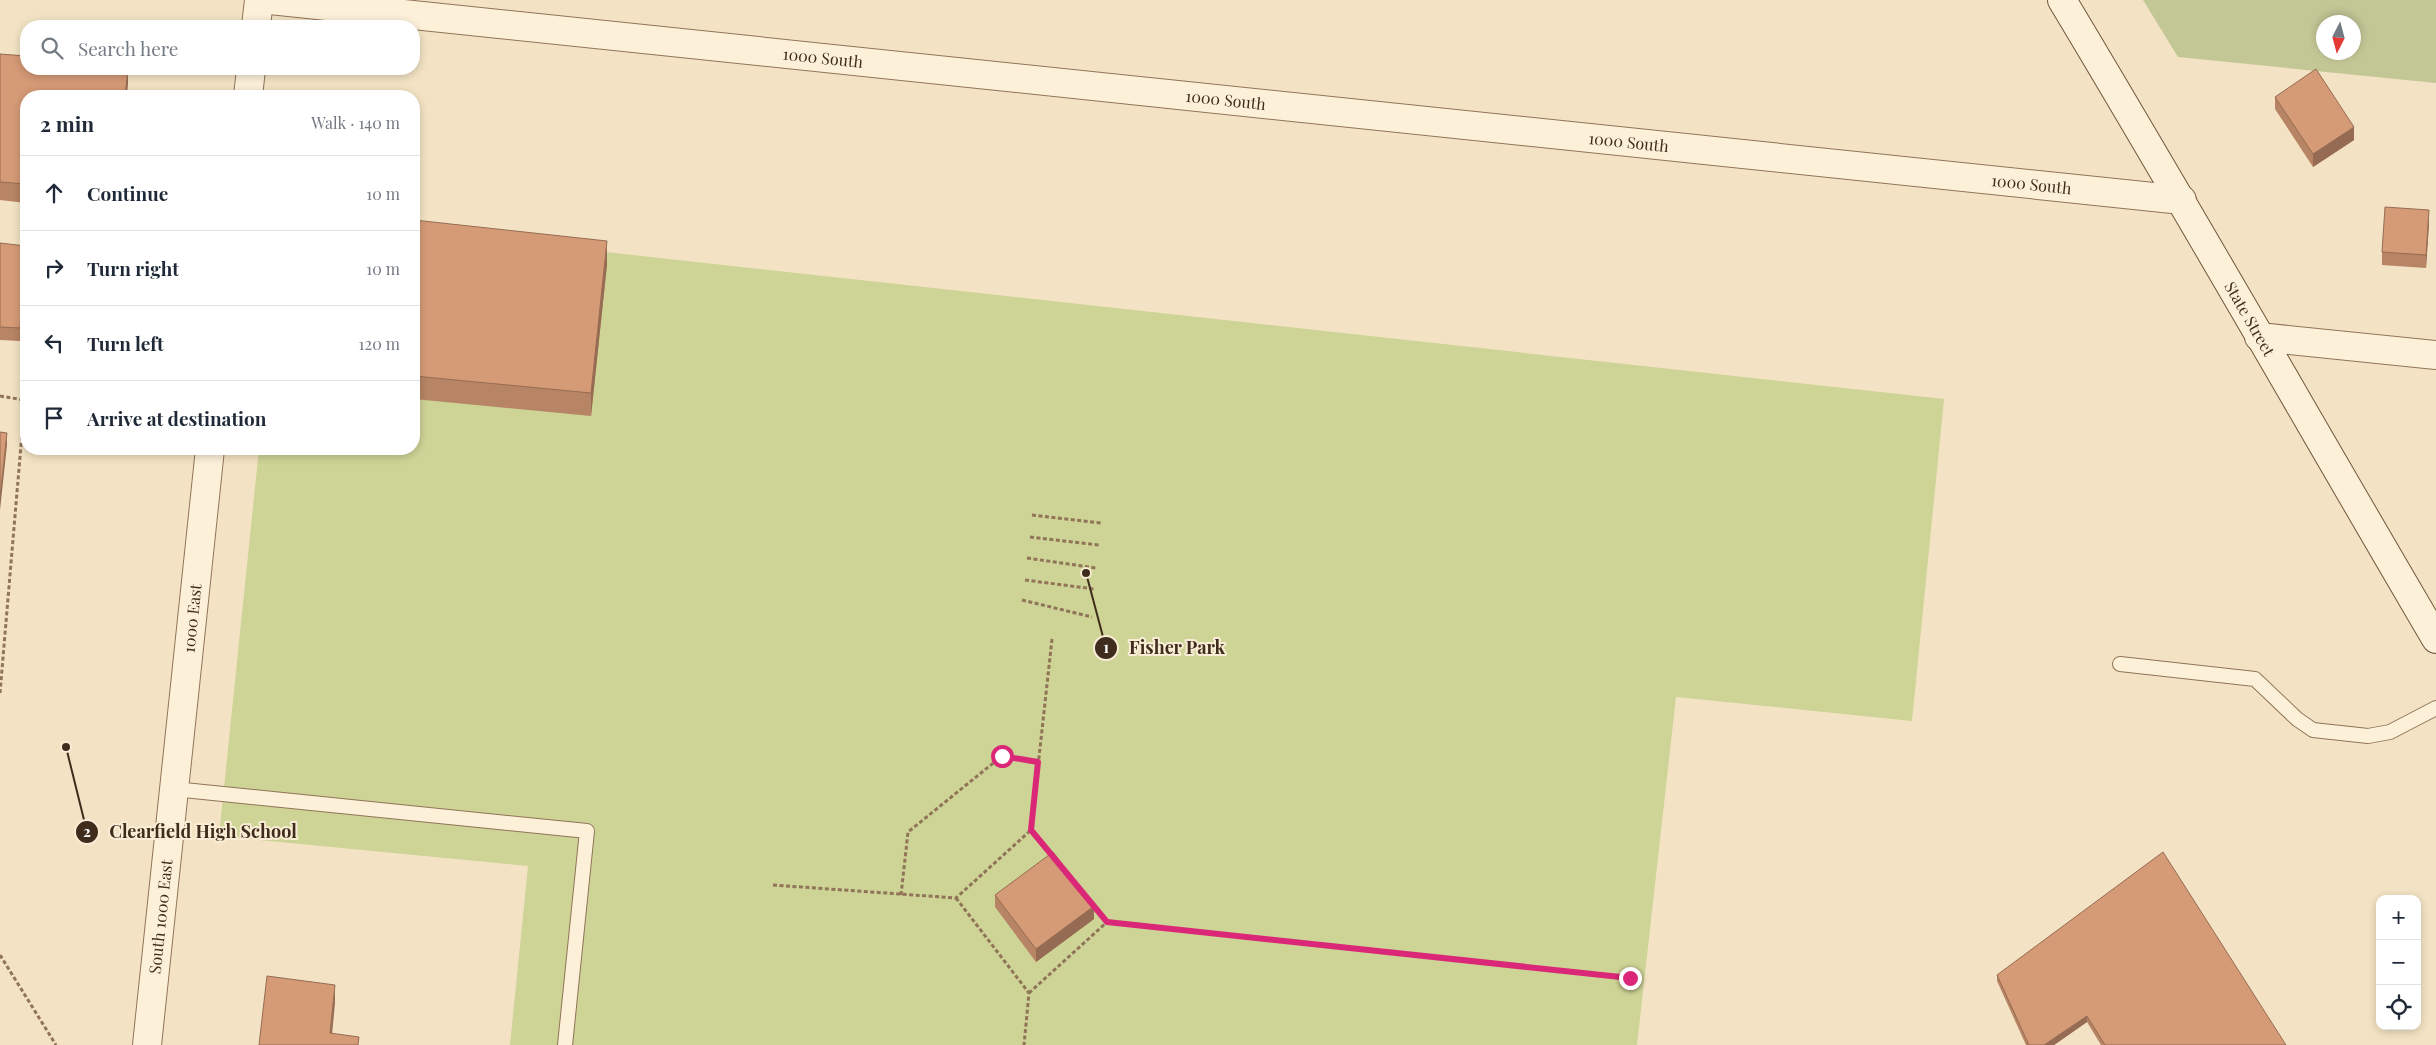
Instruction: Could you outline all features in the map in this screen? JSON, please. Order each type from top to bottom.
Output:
[{"type":"street","points":[[257,20],[259,0]]},
{"type":"street","name":"1000 South","points":[[270,0],[2182,200]]},
{"type":"street","name":"State Street","points":[[2062,0],[2182,200],[2259,337],[2436,639]]},
{"type":"street","points":[[249,90],[250,75]]},
{"type":"street","points":[[2259,337],[2436,355]]},
{"type":"street","name":"1000 East","points":[[174,789],[209,455]]},
{"type":"street","name":"South 1000 East","points":[[146,1045],[174,789]]},
{"type":"lane","points":[[2120,664],[2255,679],[2297,719],[2314,730],[2368,736],[2390,732],[2436,708]]},
{"type":"lane","points":[[174,789],[587,831],[565,1045]]},
{"type":"path","points":[[0,396],[20,399]]},
{"type":"path","points":[[0,693],[20,449]]},
{"type":"path","points":[[1032,515],[1101,524]]},
{"type":"path","points":[[1030,536],[1099,545]]},
{"type":"path","points":[[1027,558],[1096,568]]},
{"type":"path","points":[[1025,580],[1094,589]]},
{"type":"path","points":[[1022,600],[1092,617]]},
{"type":"path","points":[[773,885],[956,898],[1031,830],[1052,639]]},
{"type":"path","points":[[902,895],[908,832],[1002,756],[1038,762]]},
{"type":"path","points":[[1031,830],[1056,860]]},
{"type":"path","points":[[956,898],[1029,993]]},
{"type":"path","points":[[1088,898],[1107,922],[1630,978]]},
{"type":"path","points":[[1024,1045],[1029,993],[1107,922]]},
{"type":"path","points":[[0,955],[29,1006],[56,1045]]},
{"type":"green space","points":[[2143,0],[2436,0],[2436,83],[2178,57]]},
{"type":"green space","points":[[420,232],[1944,399],[1912,721],[1676,697],[1637,1045],[510,1045],[528,866],[219,836],[258,455],[420,455]]},
{"type":"building","points":[[0,54],[20,56],[20,75],[127,75],[126,90],[20,90],[20,184],[0,182]]},
{"type":"building","points":[[2316,69],[2354,127],[2313,154],[2275,97]]},
{"type":"building","points":[[2385,207],[2429,210],[2426,255],[2382,252]]},
{"type":"building","points":[[420,221],[607,241],[591,393],[420,377]]},
{"type":"building","points":[[0,243],[20,245],[20,328],[0,327]]},
{"type":"building","points":[[0,432],[7,433],[0,497]]},
{"type":"building","points":[[1053,852],[1094,906],[1036,949],[995,895]]},
{"type":"building","points":[[2163,852],[2286,1045],[2105,1045],[2087,1016],[2044,1045],[2029,1045],[1997,975]]},
{"type":"building","points":[[267,976],[335,985],[330,1033],[359,1037],[358,1045],[259,1045]]},
{"type":"place","name":"Fisher Park","points":[[1086,573]]},
{"type":"place","name":"Clearfield High School","points":[[66,747]]},
{"type":"route","points":[[1002,756],[1038,762],[1031,830],[1107,922],[1630,978]]}]
